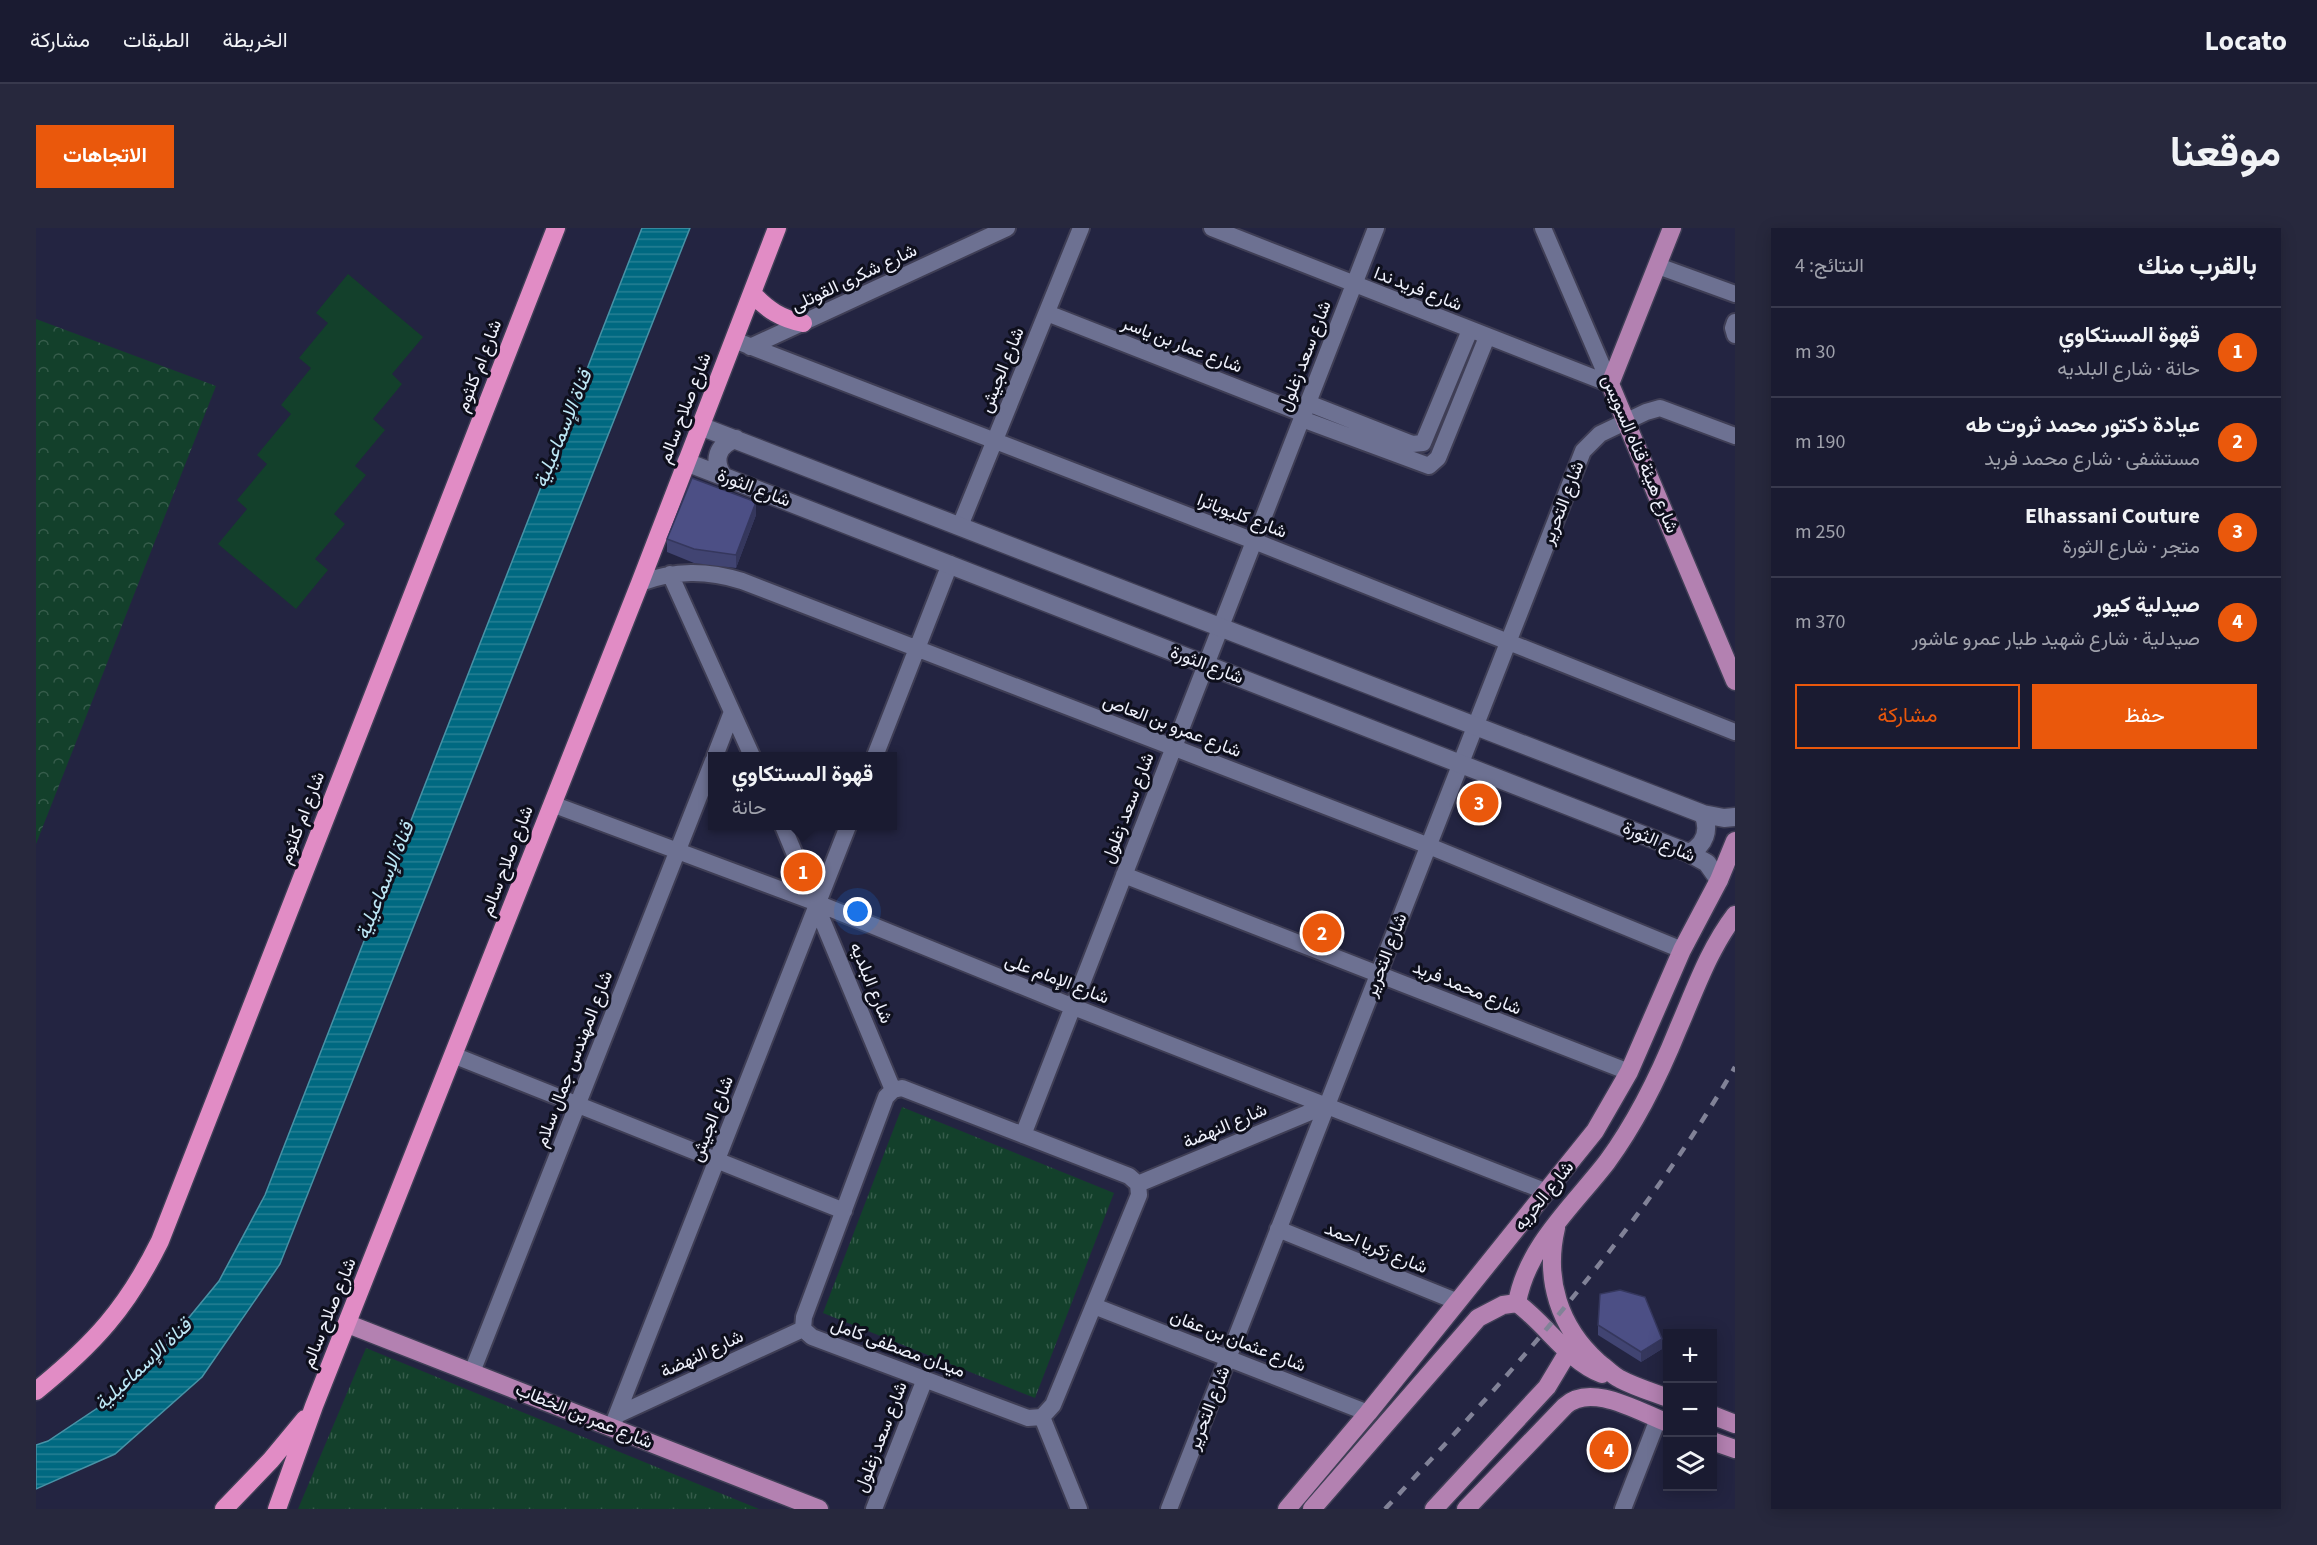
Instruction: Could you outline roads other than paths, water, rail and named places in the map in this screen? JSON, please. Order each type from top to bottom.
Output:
[{"type":"highway","name":"شارع ام كلثوم","points":[[36,1391],[88,1347],[117,1315],[141,1280],[160,1241],[556,228]]},
{"type":"highway","name":"شارع صلاح سالم","points":[[277,1509],[314,1406],[700,426],[742,344],[752,293],[777,228]]},
{"type":"highway","points":[[752,293],[770,310],[803,323]]},
{"type":"highway","points":[[224,1509],[271,1460],[314,1406]]},
{"type":"main road","points":[[1611,384],[1672,228]]},
{"type":"main road","name":"شارع هيئة قناه السويس","points":[[1611,384],[1735,681]]},
{"type":"main road","name":"شارع الحريه","points":[[1287,1509],[1368,1413],[1595,1131],[1629,1072],[1682,950],[1719,880],[1735,841]]},
{"type":"main road","name":"شارع الحريه","points":[[1517,1303],[1520,1287],[1535,1253],[1629,1129],[1649,1096],[1722,934],[1735,915]]},
{"type":"main road","points":[[1698,922],[1722,934]]},
{"type":"main road","points":[[1652,1020],[1677,1032]]},
{"type":"main road","points":[[1557,1223],[1553,1240],[1552,1275],[1559,1310],[1578,1341],[1618,1378]]},
{"type":"main road","points":[[1312,1509],[1473,1323],[1489,1311],[1517,1303],[1540,1322],[1568,1352],[1595,1371],[1663,1396]]},
{"type":"main road","name":"شارع عمر بن الخطاب","points":[[348,1324],[472,1372],[614,1421],[819,1509]]},
{"type":"main road","points":[[1434,1509],[1547,1387],[1568,1352]]},
{"type":"main road","points":[[1466,1509],[1565,1406],[1578,1398],[1592,1396],[1663,1421]]},
{"type":"main road","points":[[1717,1417],[1735,1424]]},
{"type":"main road","points":[[1717,1442],[1735,1449]]},
{"type":"street","name":"شارع شكرى القوتلى","points":[[742,344],[803,323],[1007,228]]},
{"type":"street","name":"شارع الجيش","points":[[960,526],[1081,228]]},
{"type":"street","name":"شارع فريد ندا","points":[[1212,228],[1354,286],[1611,384]]},
{"type":"street","name":"شارع سعد زغلول","points":[[1023,1135],[1071,1006],[1376,228]]},
{"type":"street","name":"شارع هيئة قناه السويس","points":[[1543,228],[1611,384]]},
{"type":"street","points":[[1658,266],[1735,294]]},
{"type":"street","name":"شارع عمار بن ياسر","points":[[1047,313],[1304,412],[1429,466],[1438,458],[1488,337]]},
{"type":"street","points":[[1735,322],[1733,328],[1735,335]]},
{"type":"street","name":"شارع عمار بن ياسر","points":[[1304,412],[1412,444],[1423,442],[1470,330]]},
{"type":"street","name":"شارع كليوباترا","points":[[742,344],[1254,541],[1735,732]]},
{"type":"street","points":[[1626,421],[1653,409],[1668,409],[1735,436]]},
{"type":"street","name":"شارع التحرير","points":[[1169,1509],[1583,451],[1600,434],[1626,421]]},
{"type":"street","points":[[700,426],[1221,625],[1703,814],[1724,818],[1735,817]]},
{"type":"street","points":[[724,477],[717,462],[718,454],[722,447],[736,439]]},
{"type":"street","name":"شارع الثورة","points":[[686,462],[1689,853],[1707,863],[1719,880]]},
{"type":"street","points":[[876,752],[950,564]]},
{"type":"street","name":"شارع عمرو بن العاص","points":[[640,583],[670,574],[688,572],[725,576],[1429,846],[1682,950]]},
{"type":"street","points":[[670,574],[750,752]]},
{"type":"street","points":[[717,752],[732,712]]},
{"type":"street","name":"شارع المهندس جمال سلام","points":[[472,1372],[708,774]]},
{"type":"street","name":"شارع الإمام على","points":[[552,804],[678,849],[817,903],[1071,1006],[1547,1192]]},
{"type":"street","points":[[1689,853],[1704,840],[1707,827],[1703,814]]},
{"type":"street","name":"شارع البلديه","points":[[785,830],[893,1090]]},
{"type":"street","name":"شارع الجيش","points":[[614,1421],[846,830]]},
{"type":"street","name":"شارع محمد فريد","points":[[1124,874],[1629,1072]]},
{"type":"street","points":[[453,1055],[844,1211]]},
{"type":"street","points":[[893,1090],[902,1088],[1129,1176],[1138,1184],[1139,1196],[1094,1306],[1053,1405],[1042,1417],[1079,1509]]},
{"type":"street","name":"ميدان مصطفى كامل","points":[[893,1090],[886,1097],[804,1317],[803,1329],[812,1337],[1028,1418],[1042,1417]]},
{"type":"street","name":"شارع النهضة","points":[[1138,1184],[1327,1105]]},
{"type":"street","name":"شارع زكريا احمد","points":[[1278,1229],[1458,1302]]},
{"type":"street","name":"شارع عثمان بن عفان","points":[[1094,1306],[1368,1413]]},
{"type":"street","name":"شارع النهضة","points":[[614,1421],[803,1329]]},
{"type":"street","name":"شارع سعد زغلول","points":[[874,1509],[925,1379]]},
{"type":"street","points":[[1623,1509],[1663,1421]]},
{"type":"water","points":[[642,228],[690,228],[280,1264],[202,1377],[115,1454],[36,1489],[36,1445],[48,1441],[135,1383],[219,1281],[265,1195]]},
{"type":"railway","points":[[1385,1509],[1481,1405],[1617,1242],[1698,1127],[1735,1067]]},
{"type":"place","name":"Elhassani Couture","points":[[1479,803]]},
{"type":"place","name":"قهوة المستكاوي","points":[[803,872]]},
{"type":"place","name":"عيادة دكتور محمد ثروت طه","points":[[1322,933]]},
{"type":"place","name":"صيدلية كيور","points":[[1609,1450]]},
{"type":"water label","name":"قناة الإسماعيلية","points":[[563,429]]},
{"type":"water label","name":"قناة الإسماعيلية","points":[[385,881]]},
{"type":"water label","name":"قناة الإسماعيلية","points":[[143,1365]]}]
